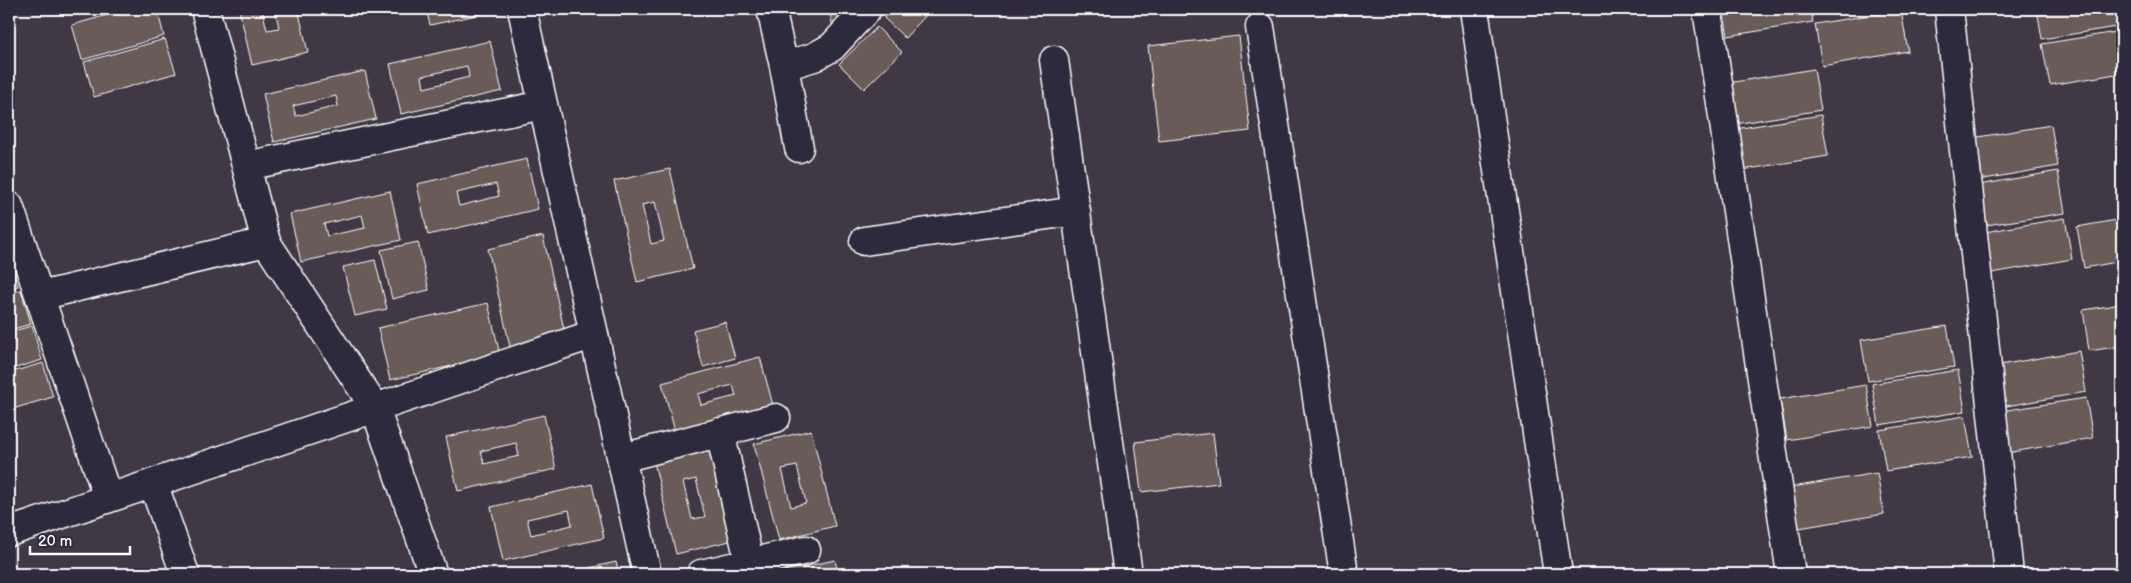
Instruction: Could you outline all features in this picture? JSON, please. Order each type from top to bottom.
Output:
[{"type":"street","points":[[206,9],[266,242],[375,408],[433,574]]},
{"type":"street","points":[[522,9],[648,574]]},
{"type":"street","points":[[771,9],[799,148]]},
{"type":"street","points":[[784,66],[814,57],[832,47],[867,9]]},
{"type":"street","points":[[1474,9],[1558,574]]},
{"type":"street","points":[[1707,9],[1791,574]]},
{"type":"street","points":[[1948,9],[2009,574]]},
{"type":"street","points":[[1260,26],[1344,574]]},
{"type":"street","points":[[1054,60],[1128,574]]},
{"type":"street","points":[[246,166],[543,105]]},
{"type":"street","points":[[9,206],[108,498]]},
{"type":"street","points":[[864,241],[1076,211]]},
{"type":"street","points":[[40,296],[266,242]]},
{"type":"street","points":[[9,532],[594,334]]},
{"type":"street","points":[[622,458],[776,418]]},
{"type":"street","points":[[720,432],[751,569]]},
{"type":"street","points":[[153,482],[185,574]]},
{"type":"street","points":[[701,574],[751,569],[806,550]]},
{"type":"building","points":[[129,9],[157,9],[164,36],[82,60],[72,25]]},
{"type":"building","points":[[239,9],[262,9],[267,30],[279,28],[275,9],[298,9],[308,52],[252,65]]},
{"type":"building","points":[[426,9],[485,9],[486,13],[430,25]]},
{"type":"building","points":[[829,9],[851,9],[833,28]]},
{"type":"building","points":[[892,9],[923,9],[928,13],[905,38],[884,18]]},
{"type":"building","points":[[1723,9],[1811,9],[1813,22],[1728,36]]},
{"type":"building","points":[[2037,9],[2122,9],[2122,26],[2042,39]]},
{"type":"building","points":[[1901,10],[1908,51],[1822,66],[1815,24]]},
{"type":"building","points":[[877,27],[902,52],[864,89],[839,64]]},
{"type":"building","points":[[2122,31],[2122,73],[2050,85],[2042,44]]},
{"type":"building","points":[[1239,36],[1250,131],[1159,141],[1148,46]]},
{"type":"building","points":[[165,39],[176,73],[94,97],[84,62]]},
{"type":"building","points":[[490,41],[502,91],[401,114],[390,64]],"holes":[[[467,66],[469,77],[424,88],[422,76]]]},
{"type":"building","points":[[1814,69],[1821,110],[1735,124],[1728,83]]},
{"type":"building","points":[[365,71],[376,119],[274,142],[263,94]],"holes":[[[336,96],[338,106],[296,116],[293,106]]]},
{"type":"building","points":[[1821,115],[1828,156],[1742,170],[1735,129]]},
{"type":"building","points":[[2051,125],[2058,166],[1973,181],[1966,139]]},
{"type":"building","points":[[527,159],[538,209],[428,235],[417,184]]},
{"type":"building","points":[[670,169],[693,269],[637,282],[614,181]],"holes":[[[655,202],[664,241],[651,244],[642,205]]]},
{"type":"building","points":[[2058,171],[2065,213],[1980,226],[1973,186]]},
{"type":"building","points":[[496,184],[499,196],[459,206],[456,193]]},
{"type":"building","points":[[390,191],[401,240],[301,262],[290,214]]},
{"type":"building","points":[[362,215],[365,228],[327,236],[324,224]]},
{"type":"building","points":[[2065,218],[2072,259],[1986,274],[1979,233]]},
{"type":"building","points":[[2122,219],[2122,261],[2084,268],[2077,227]]},
{"type":"building","points":[[543,236],[566,338],[511,351],[488,249]]},
{"type":"building","points":[[418,242],[429,290],[392,299],[381,250]]},
{"type":"building","points":[[9,259],[18,286],[9,289]]},
{"type":"building","points":[[375,260],[387,309],[355,316],[343,267]]},
{"type":"building","points":[[21,290],[31,324],[9,330],[9,293]]},
{"type":"building","points":[[488,303],[500,355],[390,380],[378,328]]},
{"type":"building","points":[[2122,304],[2122,346],[2089,351],[2083,310]]},
{"type":"building","points":[[725,322],[735,358],[703,367],[693,330]]},
{"type":"building","points":[[32,326],[42,360],[9,370],[9,332]]},
{"type":"building","points":[[1947,326],[1954,367],[1868,381],[1861,340]]},
{"type":"building","points":[[2079,351],[2086,392],[2001,407],[1994,366]]},
{"type":"building","points":[[760,357],[774,409],[676,435],[662,383]],"holes":[[[733,385],[736,396],[701,405],[698,394]]]},
{"type":"building","points":[[43,363],[53,397],[9,410],[9,373]]},
{"type":"building","points":[[1958,370],[1965,411],[1879,425],[1872,384]]},
{"type":"building","points":[[1866,385],[1873,426],[1787,440],[1780,399]]},
{"type":"building","points":[[2086,398],[2093,438],[2007,453],[2001,411]]},
{"type":"building","points":[[544,415],[556,469],[458,491],[446,437]],"holes":[[[516,443],[519,456],[484,464],[481,451]]]},
{"type":"building","points":[[1965,416],[1972,457],[1886,471],[1879,430]]},
{"type":"building","points":[[811,430],[835,526],[779,540],[754,444]],"holes":[[[797,466],[806,503],[791,507],[782,469]]]},
{"type":"building","points":[[1213,433],[1219,483],[1141,492],[1135,442]]},
{"type":"building","points":[[711,445],[734,540],[676,554],[653,458]],"holes":[[[696,479],[705,517],[692,519],[683,482]]]},
{"type":"building","points":[[1877,473],[1884,514],[1799,528],[1792,487]]},
{"type":"building","points":[[592,484],[604,538],[503,561],[491,507]],"holes":[[[569,510],[572,525],[531,535],[527,519]]]},
{"type":"building","points":[[835,560],[838,574],[785,574],[784,571]]},
{"type":"building","points":[[616,562],[619,574],[562,574]]}]
